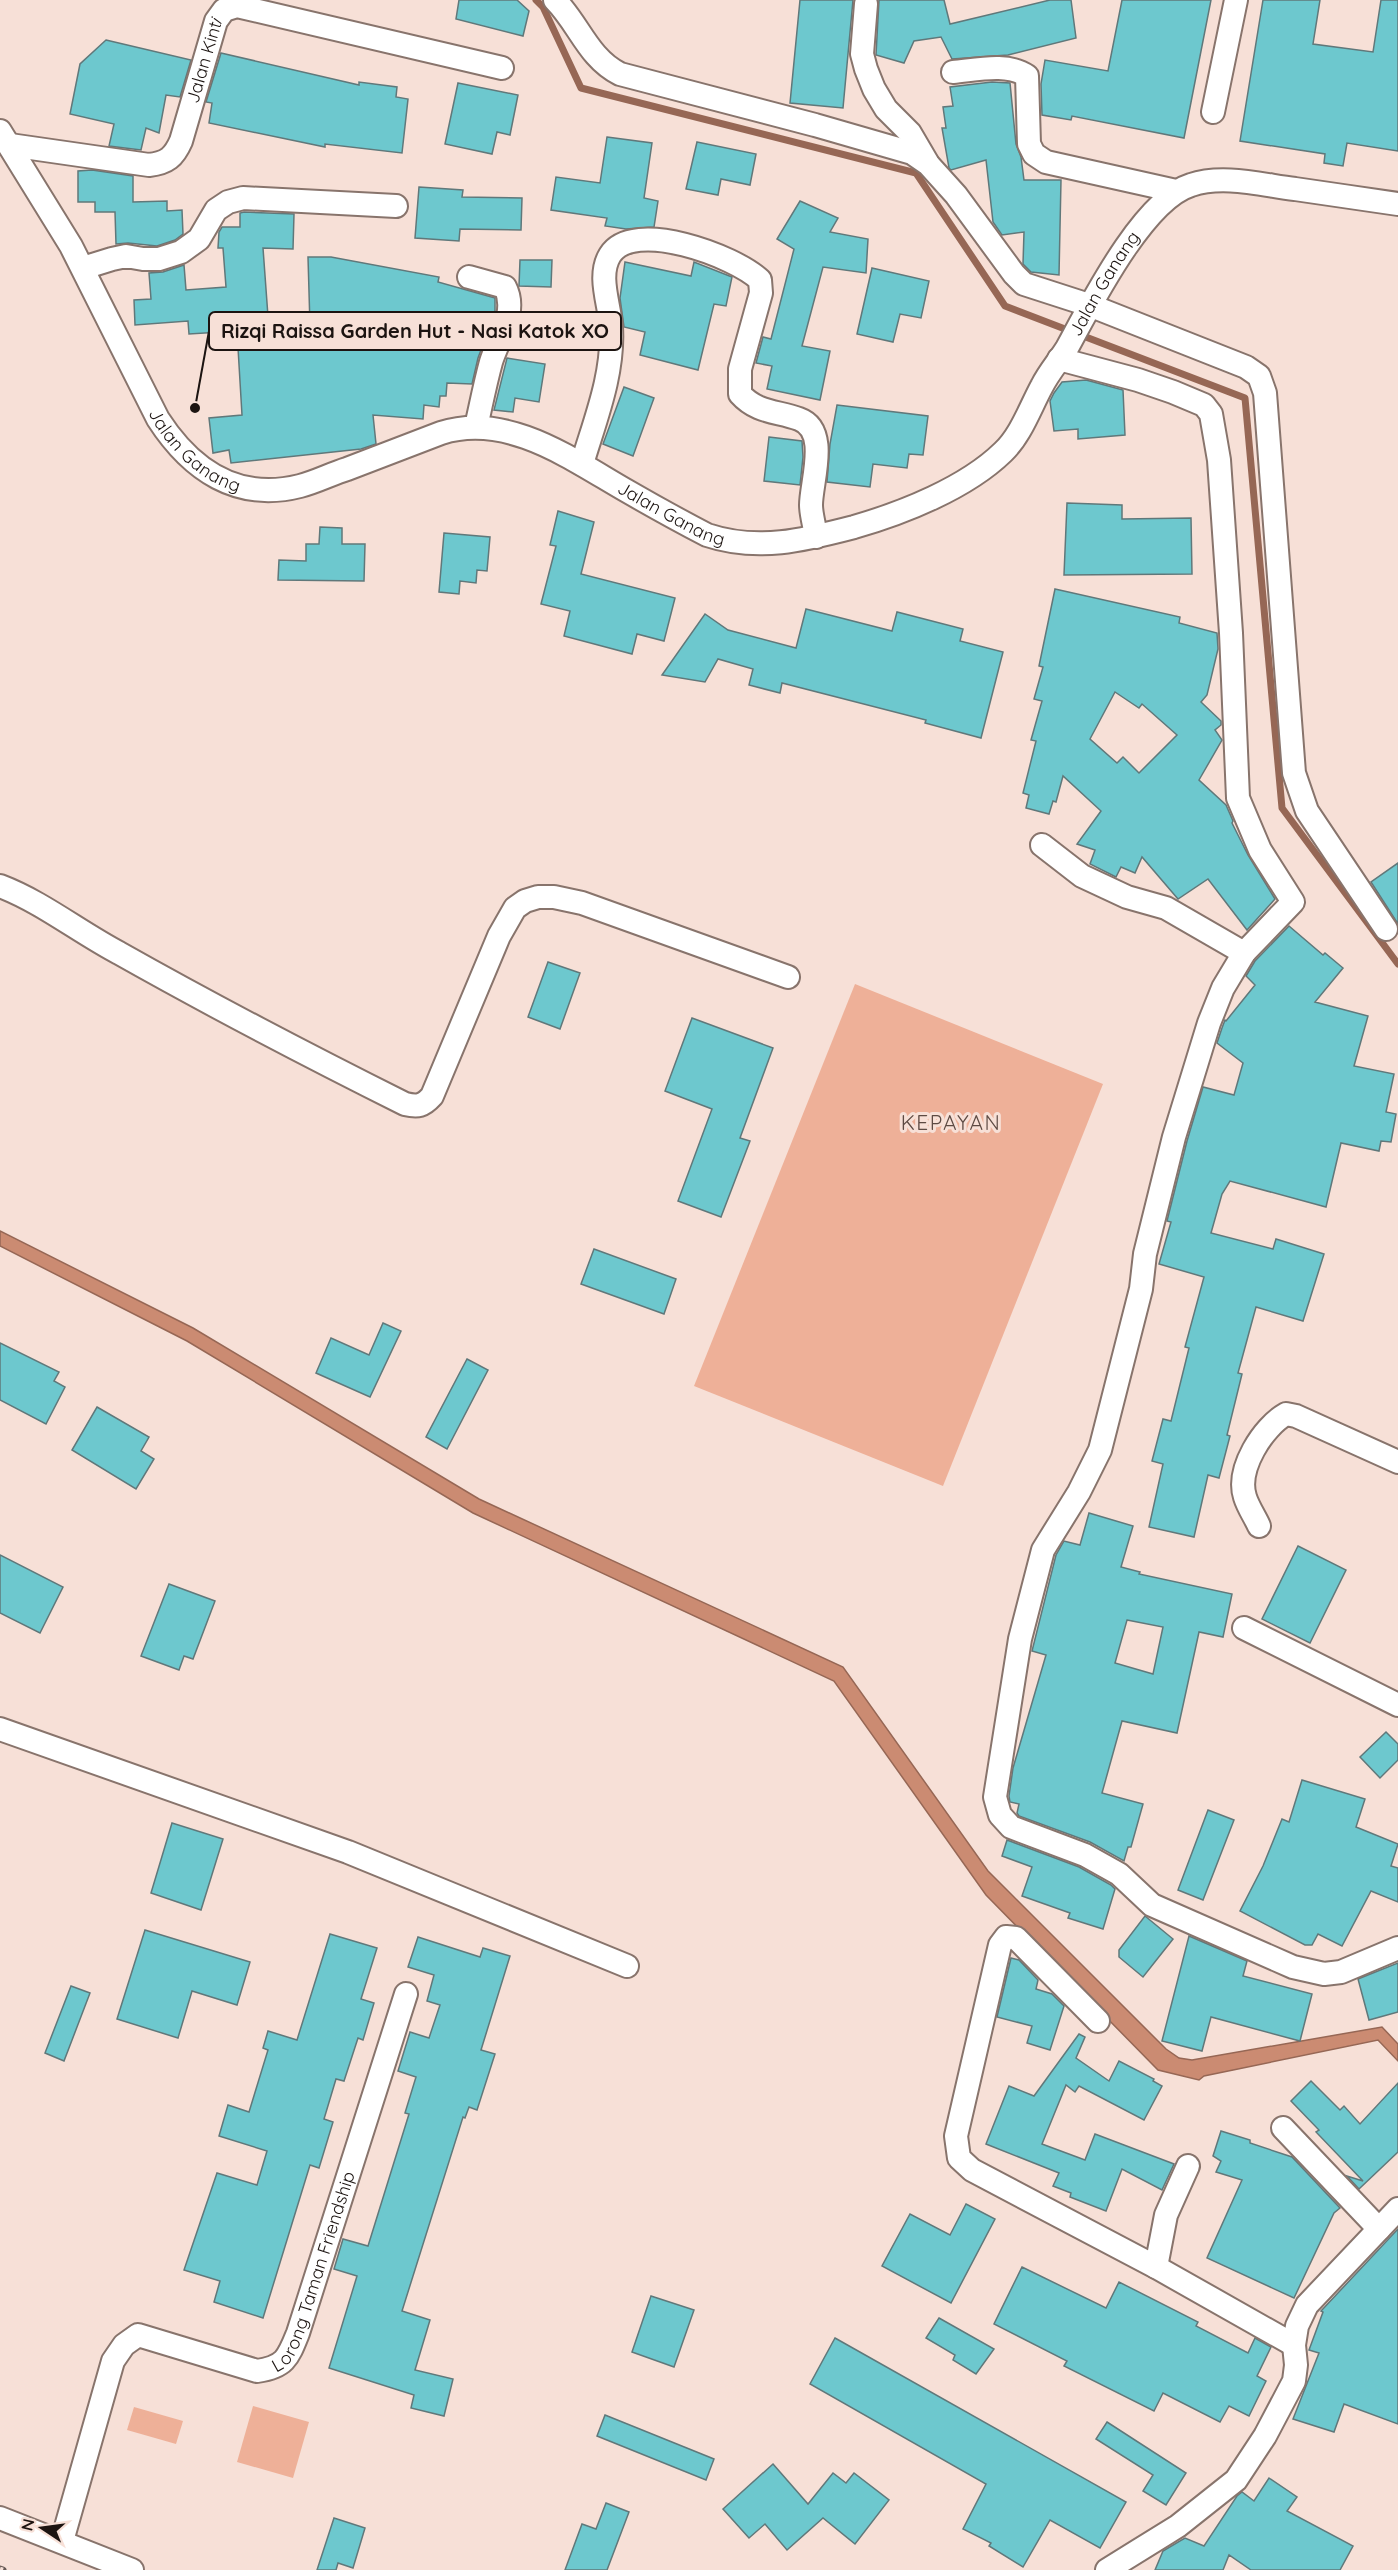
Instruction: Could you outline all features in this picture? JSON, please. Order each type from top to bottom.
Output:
[{"type":"street","points":[[555,0],[595,56],[607,68],[620,74],[894,147],[912,153],[928,164]]},
{"type":"street","points":[[1213,112],[1236,0]]},
{"type":"street","points":[[866,4],[862,54],[873,89],[886,109],[910,133],[928,164],[956,195],[1024,284],[1246,367],[1259,376],[1265,393],[1286,645],[1290,746],[1294,773],[1307,811],[1386,929]]},
{"type":"street","name":"Jalan Kinti","points":[[5,138],[130,163],[162,164],[174,156],[182,141],[216,21],[224,10],[237,6],[502,68]]},
{"type":"street","points":[[953,72],[1008,68],[1020,71],[1027,76],[1029,144],[1034,154],[1046,162],[1176,191]]},
{"type":"street","name":"Jalan Ganang","points":[[5,138],[83,268],[158,419],[171,439],[187,456],[219,479],[254,489],[298,486],[458,428],[495,429],[547,445],[687,524],[727,542],[748,544],[779,544],[816,537],[910,508],[987,465],[1004,452],[1013,440],[1086,309],[1148,219],[1161,202],[1176,191],[1192,184],[1238,181],[1398,204]]},
{"type":"street","points":[[83,268],[112,258],[126,256],[143,260],[159,259],[181,252],[199,239],[216,210],[228,202],[243,198],[396,206]]},
{"type":"street","points":[[582,464],[605,388],[611,356],[611,326],[606,300],[605,273],[610,256],[621,244],[642,241],[662,241],[697,247],[722,256],[760,280],[760,293],[738,385],[740,394],[757,408],[799,419],[809,424],[814,434],[816,466],[811,505],[816,537]]},
{"type":"street","points":[[469,278],[505,287],[510,296],[504,332],[492,360],[476,427]]},
{"type":"street","points":[[1062,354],[1173,392],[1204,405],[1211,414],[1219,460],[1231,633],[1238,798],[1260,850],[1293,903],[1244,953],[1223,988],[1209,1023],[1174,1137],[1145,1254],[1141,1289],[1100,1450],[1079,1492],[1043,1550],[1020,1639],[995,1797],[1000,1815],[1011,1827],[1085,1855],[1119,1875],[1152,1905],[1293,1967],[1324,1974],[1341,1972],[1398,1948]]},
{"type":"street","points":[[1042,845],[1082,876],[1127,897],[1166,908],[1244,953]]},
{"type":"street","points":[[0,886],[38,905],[116,952],[329,1066],[405,1104],[414,1106],[424,1105],[432,1096],[499,936],[515,908],[525,901],[554,897],[582,903],[788,977]]},
{"type":"street","points":[[1259,1526],[1245,1496],[1243,1480],[1247,1464],[1265,1434],[1276,1420],[1286,1414],[1296,1416],[1398,1462]]},
{"type":"street","points":[[1244,1628],[1398,1705]]},
{"type":"street","points":[[0,1729],[348,1852],[627,1966]]},
{"type":"street","points":[[1098,2021],[1017,1938],[1006,1937],[1000,1945],[956,2136],[959,2158],[972,2170],[1156,2267],[1294,2345]]},
{"type":"street","name":"Lorong Taman Friendship","points":[[62,2541],[113,2361],[124,2344],[138,2335],[257,2371],[276,2368],[288,2356],[298,2333],[406,1994]]},
{"type":"street","points":[[1283,2128],[1379,2229]]},
{"type":"street","points":[[1156,2267],[1166,2215],[1188,2166]]},
{"type":"street","points":[[1107,2570],[1178,2526],[1236,2480],[1265,2436],[1294,2381],[1296,2365],[1294,2345],[1297,2326],[1307,2305],[1398,2210]]},
{"type":"street","points":[[0,2518],[132,2570]]},
{"type":"shaded area","points":[[855,984],[1103,1084],[943,1486],[694,1386]]},
{"type":"shaded area","points":[[0,1231],[193,1328],[479,1499],[843,1667],[988,1871],[1166,2049],[1179,2058],[1192,2060],[1382,2027],[1398,2044],[1398,2061],[1378,2040],[1204,2076],[1199,2080],[1158,2070],[986,1895],[834,1681],[473,1513],[187,1341],[0,1246]]},
{"type":"shaded area","points":[[253,2406],[309,2422],[293,2478],[237,2462]]},
{"type":"shaded area","points":[[134,2407],[183,2421],[176,2444],[127,2430]]},
{"type":"building","points":[[459,0],[517,0],[529,11],[523,36],[456,19]]},
{"type":"building","points":[[800,0],[853,0],[843,108],[790,103]]},
{"type":"building","points":[[879,0],[944,0],[950,24],[1050,0],[1071,0],[1076,38],[1008,55],[952,59],[941,37],[914,41],[904,63],[876,55]]},
{"type":"building","points":[[1122,0],[1211,0],[1184,138],[1072,116],[1071,120],[1042,115],[1041,84],[1045,60],[1108,71]]},
{"type":"building","points":[[1263,0],[1320,0],[1313,44],[1373,52],[1381,0],[1398,0],[1398,151],[1347,143],[1343,166],[1324,163],[1325,154],[1240,141]]},
{"type":"building","points":[[106,40],[191,60],[180,97],[166,95],[159,133],[146,128],[141,150],[109,146],[114,124],[70,114],[80,64]]},
{"type":"building","points":[[221,53],[359,85],[359,82],[397,87],[396,97],[408,99],[402,153],[325,144],[325,147],[209,123],[212,103],[206,102]]},
{"type":"building","points":[[992,82],[1010,83],[1016,144],[1021,157],[1024,180],[1061,180],[1059,275],[1031,272],[1023,264],[1024,232],[1002,235],[993,222],[986,160],[951,170],[949,168],[942,128],[946,128],[943,107],[953,106],[950,87]]},
{"type":"building","points":[[458,83],[518,95],[510,135],[497,132],[492,154],[445,144]]},
{"type":"building","points":[[607,137],[652,143],[644,198],[658,201],[654,227],[626,229],[605,226],[607,218],[551,210],[556,177],[600,183]]},
{"type":"building","points":[[697,142],[756,154],[750,185],[721,179],[718,195],[686,189]]},
{"type":"building","points":[[92,170],[133,176],[133,202],[167,201],[167,211],[182,210],[183,234],[175,240],[157,246],[116,244],[115,212],[95,212],[95,202],[78,202],[78,171]]},
{"type":"building","points":[[419,187],[463,190],[462,197],[522,198],[521,230],[460,229],[459,241],[415,238]]},
{"type":"building","points":[[800,201],[838,218],[830,232],[868,239],[866,273],[823,267],[802,346],[830,351],[820,400],[767,389],[772,366],[756,363],[763,337],[771,339],[794,249],[777,239]]},
{"type":"building","points":[[240,213],[294,214],[293,249],[263,248],[269,330],[310,326],[308,257],[331,257],[439,277],[438,282],[495,298],[495,313],[478,358],[472,384],[447,383],[446,396],[440,396],[439,407],[424,405],[423,419],[373,415],[376,444],[361,449],[231,463],[229,450],[213,453],[209,418],[242,415],[237,331],[189,334],[188,321],[135,325],[134,300],[151,299],[149,273],[163,272],[184,265],[186,290],[226,287],[223,248],[218,248],[219,232],[222,227],[240,227]]},
{"type":"building","points":[[520,260],[552,260],[551,287],[519,286]]},
{"type":"building","points":[[625,262],[691,276],[694,262],[732,277],[726,306],[714,304],[698,370],[640,355],[645,332],[624,327],[620,298]]},
{"type":"building","points":[[872,268],[929,281],[921,318],[900,314],[893,342],[857,334]]},
{"type":"building","points":[[507,358],[545,364],[539,402],[515,398],[513,412],[494,410]]},
{"type":"building","points":[[1086,380],[1123,390],[1125,435],[1078,439],[1078,429],[1054,431],[1050,401],[1054,393],[1062,382]]},
{"type":"building","points":[[624,387],[654,398],[633,456],[603,444]]},
{"type":"building","points":[[837,405],[928,416],[923,455],[909,454],[907,468],[873,464],[870,487],[827,482],[830,444]]},
{"type":"building","points":[[769,437],[802,441],[800,485],[764,481]]},
{"type":"building","points":[[1067,503],[1122,505],[1122,519],[1191,518],[1192,574],[1064,575]]},
{"type":"building","points":[[558,511],[594,522],[581,574],[675,598],[664,641],[637,634],[632,654],[564,636],[570,611],[541,604],[556,546],[550,545]]},
{"type":"building","points":[[320,527],[342,528],[342,544],[365,544],[364,581],[278,580],[279,560],[306,561],[306,544],[319,544]]},
{"type":"building","points":[[444,533],[490,537],[487,571],[477,570],[476,583],[460,581],[459,594],[439,592]]},
{"type":"building","points":[[1055,589],[1180,617],[1179,623],[1217,633],[1218,649],[1207,695],[1201,702],[1221,721],[1221,725],[1215,730],[1222,740],[1199,780],[1226,805],[1248,855],[1275,899],[1247,930],[1208,879],[1178,899],[1142,857],[1135,873],[1121,867],[1116,877],[1090,864],[1095,850],[1077,844],[1101,811],[1063,776],[1056,802],[1053,801],[1049,814],[1026,808],[1029,795],[1023,793],[1036,741],[1031,740],[1042,701],[1034,699],[1043,667],[1039,666]],"holes":[[[1115,692],[1139,708],[1142,704],[1177,735],[1139,773],[1123,757],[1117,763],[1090,739]]]},
{"type":"building","points":[[806,609],[892,631],[897,612],[963,629],[960,641],[1003,652],[981,738],[925,723],[926,720],[782,683],[780,693],[749,685],[753,669],[718,659],[705,682],[662,675],[705,614],[728,630],[796,648]]},
{"type":"building","points":[[1398,863],[1398,924],[1371,882]]},
{"type":"building","points":[[1289,926],[1323,955],[1325,953],[1343,968],[1315,1002],[1368,1016],[1354,1066],[1394,1074],[1386,1112],[1396,1114],[1391,1142],[1381,1141],[1379,1151],[1341,1143],[1326,1207],[1230,1181],[1222,1194],[1211,1233],[1273,1249],[1276,1239],[1324,1254],[1303,1321],[1256,1307],[1238,1373],[1242,1374],[1219,1478],[1208,1475],[1194,1537],[1149,1527],[1163,1464],[1152,1461],[1163,1419],[1171,1421],[1189,1348],[1185,1347],[1204,1277],[1159,1264],[1171,1222],[1167,1221],[1203,1087],[1234,1095],[1243,1063],[1217,1043],[1225,1020],[1255,985],[1246,976],[1255,961]]},
{"type":"building","points":[[548,962],[580,973],[560,1029],[528,1017]]},
{"type":"building","points":[[692,1018],[773,1048],[740,1138],[750,1141],[721,1217],[678,1201],[712,1109],[665,1091]]},
{"type":"building","points":[[594,1249],[676,1279],[664,1314],[581,1284]]},
{"type":"building","points":[[383,1323],[401,1331],[370,1397],[316,1373],[331,1338],[369,1355]]},
{"type":"building","points":[[0,1343],[59,1372],[54,1381],[65,1387],[46,1424],[0,1400]]},
{"type":"building","points":[[467,1359],[488,1370],[447,1449],[426,1437]]},
{"type":"building","points":[[97,1407],[149,1437],[141,1451],[154,1459],[136,1489],[72,1450]]},
{"type":"building","points":[[1089,1513],[1133,1526],[1121,1567],[1140,1572],[1139,1574],[1232,1594],[1223,1637],[1199,1632],[1177,1733],[1122,1721],[1102,1793],[1143,1804],[1131,1847],[1128,1847],[1124,1861],[1090,1842],[1019,1816],[1017,1813],[1019,1804],[1010,1802],[1009,1796],[1013,1768],[1046,1655],[1032,1651],[1056,1555],[1064,1541],[1080,1545]],"holes":[[[1127,1620],[1163,1627],[1153,1674],[1115,1663]]]},
{"type":"building","points":[[1298,1546],[1346,1570],[1310,1643],[1262,1619]]},
{"type":"building","points":[[0,1555],[63,1587],[40,1633],[0,1613]]},
{"type":"building","points":[[169,1584],[215,1601],[193,1659],[184,1656],[179,1670],[141,1656]]},
{"type":"building","points":[[1386,1732],[1398,1744],[1398,1760],[1380,1778],[1360,1757]]},
{"type":"building","points":[[1302,1780],[1365,1799],[1356,1827],[1398,1844],[1391,1866],[1398,1868],[1398,1902],[1371,1891],[1342,1946],[1318,1934],[1312,1945],[1305,1945],[1240,1911],[1263,1866],[1282,1819],[1289,1822]]},
{"type":"building","points":[[1208,1810],[1234,1820],[1203,1900],[1178,1890]]},
{"type":"building","points":[[172,1823],[223,1839],[201,1910],[151,1893]]},
{"type":"building","points":[[1007,1840],[1079,1867],[1111,1885],[1115,1889],[1103,1929],[1068,1918],[1070,1913],[1022,1896],[1032,1867],[1002,1856]]},
{"type":"building","points":[[1145,1916],[1173,1939],[1143,1977],[1119,1957],[1119,1950]]},
{"type":"building","points":[[145,1930],[250,1962],[237,2005],[192,1991],[178,2038],[117,2019]]},
{"type":"building","points":[[330,1934],[377,1948],[361,1999],[374,2003],[363,2040],[358,2038],[344,2081],[336,2079],[324,2119],[333,2122],[319,2168],[310,2165],[263,2318],[214,2302],[220,2281],[184,2270],[217,2173],[257,2185],[267,2151],[219,2136],[228,2105],[249,2112],[268,2050],[263,2048],[268,2031],[297,2040]]},
{"type":"building","points":[[1189,1936],[1247,1961],[1243,1976],[1312,1994],[1300,2041],[1211,2017],[1202,2051],[1162,2041]]},
{"type":"building","points":[[418,1937],[480,1957],[483,1948],[510,1956],[481,2050],[495,2054],[477,2110],[469,2107],[465,2118],[463,2117],[402,2311],[430,2320],[415,2370],[453,2379],[444,2416],[411,2408],[414,2395],[329,2368],[357,2276],[334,2269],[343,2239],[368,2246],[409,2114],[405,2113],[416,2077],[398,2071],[410,2032],[429,2038],[440,2005],[427,2001],[434,1975],[408,1967]]},
{"type":"building","points":[[1011,1958],[1019,1960],[1038,1980],[1036,1989],[1052,1994],[1064,2006],[1050,2050],[1027,2043],[1032,2026],[997,2017]]},
{"type":"building","points":[[1398,1963],[1398,2012],[1369,2020],[1358,1979]]},
{"type":"building","points":[[71,1986],[90,1993],[64,2061],[45,2053]]},
{"type":"building","points":[[1079,2034],[1085,2037],[1076,2058],[1109,2081],[1119,2061],[1154,2079],[1153,2081],[1162,2086],[1144,2120],[1079,2086],[1075,2092],[1066,2085],[1042,2144],[1085,2160],[1095,2134],[1174,2164],[1162,2190],[1122,2169],[1106,2211],[1070,2197],[1071,2193],[1053,2186],[1059,2173],[986,2144],[1009,2086],[1034,2096]]},
{"type":"building","points":[[1311,2081],[1340,2110],[1344,2106],[1360,2124],[1398,2083],[1398,2152],[1359,2189],[1347,2176],[1363,2181],[1316,2132],[1319,2130],[1291,2101]]},
{"type":"building","points":[[1221,2131],[1292,2157],[1340,2208],[1334,2213],[1294,2298],[1207,2258],[1242,2180],[1216,2172],[1221,2161],[1213,2156]]},
{"type":"building","points":[[966,2204],[995,2219],[951,2303],[882,2266],[910,2214],[950,2235]]},
{"type":"building","points":[[1398,2229],[1398,2424],[1344,2404],[1334,2432],[1293,2419],[1319,2353],[1309,2350],[1323,2312],[1321,2311]]},
{"type":"building","points":[[1022,2267],[1106,2308],[1119,2282],[1198,2322],[1196,2326],[1248,2353],[1255,2338],[1271,2347],[1257,2376],[1266,2381],[1249,2416],[1229,2406],[1220,2422],[1163,2393],[1154,2411],[1064,2366],[1067,2361],[994,2324]]},
{"type":"building","points":[[651,2296],[694,2310],[674,2367],[632,2352]]},
{"type":"building","points":[[939,2318],[994,2349],[976,2374],[953,2360],[955,2355],[926,2338]]},
{"type":"building","points":[[835,2338],[1126,2502],[1100,2548],[1050,2520],[1023,2567],[989,2546],[991,2543],[963,2529],[986,2484],[810,2384]]},
{"type":"building","points":[[605,2415],[714,2459],[706,2480],[597,2436]]},
{"type":"building","points":[[1107,2422],[1186,2473],[1166,2505],[1143,2491],[1153,2475],[1096,2439]]},
{"type":"building","points":[[773,2464],[808,2504],[833,2473],[846,2483],[854,2473],[889,2500],[855,2544],[823,2518],[787,2550],[765,2524],[749,2538],[723,2509]]},
{"type":"building","points":[[1269,2478],[1297,2497],[1287,2511],[1353,2546],[1340,2570],[1251,2570],[1229,2555],[1223,2570],[1155,2570],[1163,2551],[1185,2538],[1204,2546],[1237,2496],[1242,2492],[1254,2501]]},
{"type":"building","points":[[606,2503],[629,2512],[607,2570],[565,2570],[582,2524],[596,2529]]},
{"type":"building","points":[[334,2518],[365,2528],[353,2568],[338,2563],[336,2570],[317,2570]]},
{"type":"waterway","points":[[536,0],[543,7],[581,88],[916,173],[1005,306],[1245,398],[1282,808],[1398,964]]},
{"type":"place","name":"Rizqi Raissa Garden Hut - Nasi Katok XO","points":[[195,408]]},
{"type":"district","name":"KEPAYAN","points":[[951,1123]]}]
